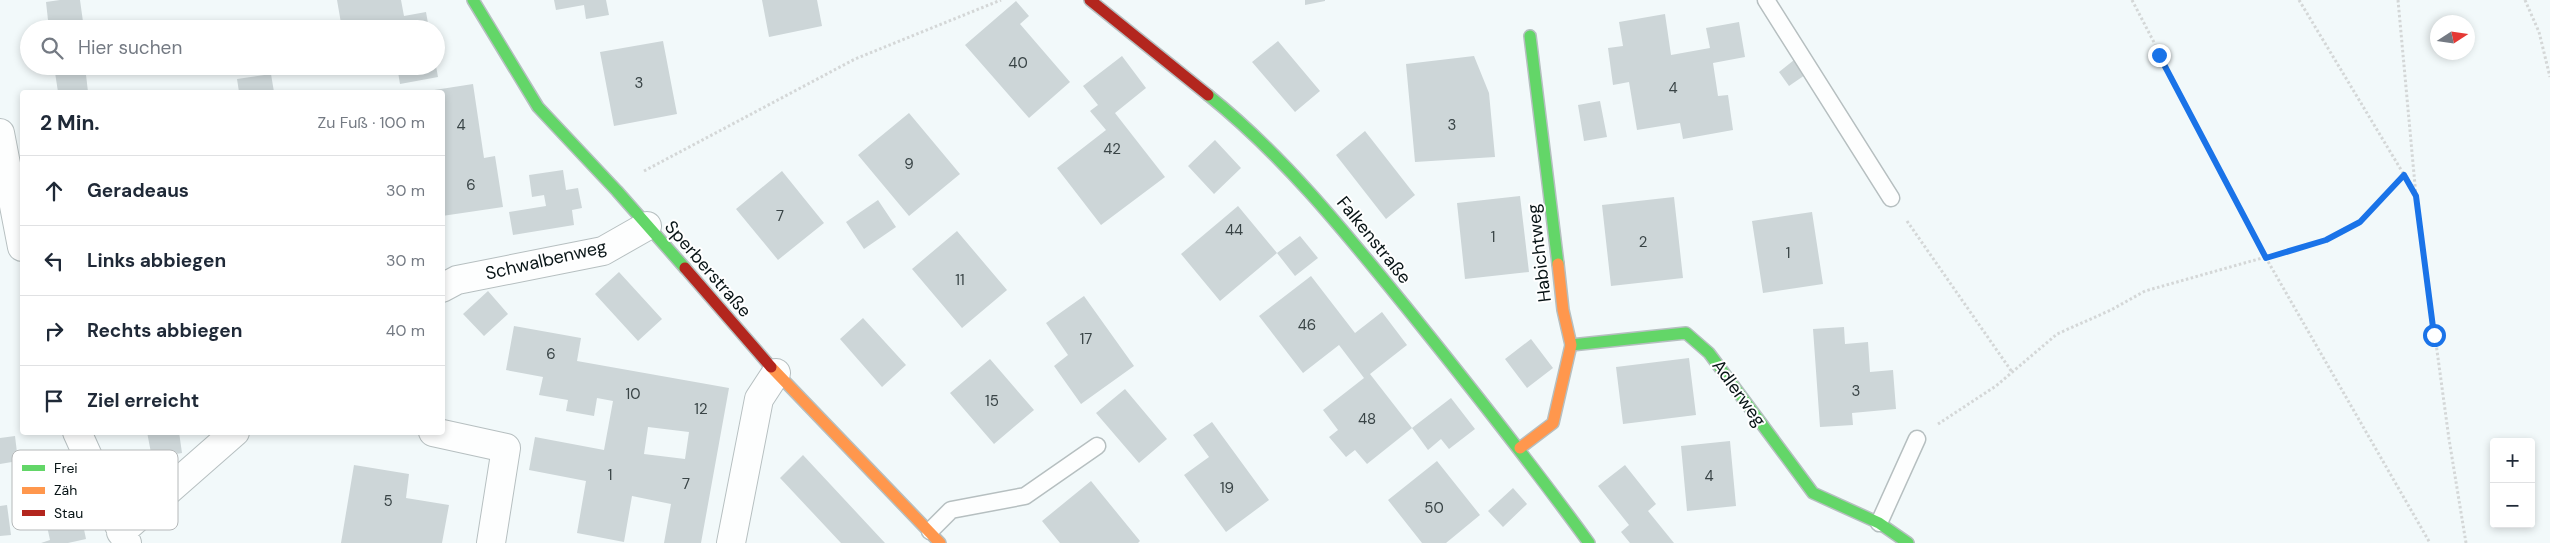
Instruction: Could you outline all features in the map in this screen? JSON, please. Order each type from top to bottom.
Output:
[{"type":"street","name":"Sperberstraße","points":[[473,0],[538,107],[647,226],[776,373],[935,537]]},
{"type":"street","name":"Falkenstraße","points":[[1090,0],[1232,114],[1324,206],[1520,448],[1589,543]]},
{"type":"street","name":"Habichtweg","points":[[1520,448],[1552,423],[1571,345],[1563,310],[1530,36]]},
{"type":"street","points":[[0,133],[20,237]]},
{"type":"street","name":"Schwalbenweg","points":[[445,286],[457,280],[603,251],[647,226]]},
{"type":"street","name":"Adlerweg","points":[[1571,345],[1686,332],[1709,353],[1813,493],[1879,523],[1908,543]]},
{"type":"street","points":[[731,543],[759,399],[776,373]]},
{"type":"street","points":[[78,435],[85,450]]},
{"type":"street","points":[[178,486],[232,435]]},
{"type":"street","points":[[445,435],[506,448],[491,543]]},
{"type":"lane","points":[[1766,0],[1891,198]]},
{"type":"lane","points":[[1879,523],[1917,439]]},
{"type":"lane","points":[[935,537],[951,510],[1025,496],[1097,446]]},
{"type":"path","points":[[648,168],[855,59],[1002,0]]},
{"type":"path","points":[[2132,0],[2266,258],[2430,543]]},
{"type":"path","points":[[2299,0],[2416,196]]},
{"type":"path","points":[[2398,0],[2416,196],[2448,439],[2466,543]]},
{"type":"path","points":[[2526,0],[2539,32],[2550,77]]},
{"type":"path","points":[[1917,439],[1996,386],[2057,334],[2112,310],[2145,291],[2326,240],[2360,222],[2404,175]]},
{"type":"path","points":[[1891,198],[2012,372]]},
{"type":"building","points":[[80,0],[83,20],[48,20],[46,2]]},
{"type":"building","points":[[337,0],[401,0],[404,16],[426,12],[427,20],[340,20]]},
{"type":"building","points":[[554,0],[606,0],[609,15],[586,19],[584,5],[556,10]]},
{"type":"building","points":[[762,0],[817,0],[822,26],[769,37]]},
{"type":"building","points":[[1305,0],[1325,0],[1325,1],[1305,5]]},
{"type":"building","points":[[1016,1],[1029,16],[1020,24],[1070,82],[1029,118],[965,45]]},
{"type":"building","points":[[1665,14],[1671,55],[1710,48],[1706,28],[1739,22],[1745,57],[1713,63],[1718,96],[1728,95],[1733,130],[1683,139],[1680,123],[1637,130],[1629,82],[1613,85],[1608,48],[1623,46],[1619,22]]},
{"type":"building","points":[[663,41],[677,114],[614,126],[600,52]]},
{"type":"building","points":[[1278,41],[1320,91],[1295,112],[1252,62]]},
{"type":"building","points":[[1122,56],[1146,88],[1115,113],[1165,177],[1101,225],[1057,168],[1106,130],[1090,111],[1098,105],[1083,86]]},
{"type":"building","points":[[1474,56],[1489,93],[1495,157],[1415,162],[1406,64]]},
{"type":"building","points":[[1794,60],[1805,75],[1789,86],[1779,72]]},
{"type":"building","points":[[55,75],[86,75],[88,90],[58,90]]},
{"type":"building","points":[[271,75],[274,90],[239,90],[237,79]]},
{"type":"building","points":[[398,75],[438,75],[438,77],[400,84]]},
{"type":"building","points":[[473,84],[484,158],[495,156],[503,207],[445,216],[445,90],[434,90]]},
{"type":"building","points":[[1600,101],[1607,137],[1584,141],[1578,105]]},
{"type":"building","points":[[909,113],[960,174],[909,216],[858,155]]},
{"type":"building","points":[[1365,131],[1415,195],[1386,219],[1336,155]]},
{"type":"building","points":[[1215,140],[1241,168],[1214,194],[1188,166]]},
{"type":"building","points":[[563,170],[566,190],[578,188],[582,208],[572,210],[574,225],[513,235],[509,212],[546,206],[544,195],[532,197],[529,175]]},
{"type":"building","points":[[782,171],[824,223],[778,260],[736,209]]},
{"type":"building","points":[[1520,196],[1529,272],[1465,279],[1457,203]]},
{"type":"building","points":[[1674,197],[1683,278],[1611,286],[1602,205]]},
{"type":"building","points":[[878,200],[896,227],[864,249],[846,222]]},
{"type":"building","points":[[1238,206],[1277,253],[1220,301],[1181,254]]},
{"type":"building","points":[[1812,212],[1823,284],[1763,293],[1752,221]]},
{"type":"building","points":[[957,231],[1007,290],[962,328],[912,269]]},
{"type":"building","points":[[1300,236],[1318,258],[1295,276],[1277,253]]},
{"type":"building","points":[[619,272],[662,319],[638,341],[595,294]]},
{"type":"building","points":[[1311,276],[1355,333],[1382,312],[1407,345],[1370,374],[1412,428],[1367,464],[1355,450],[1346,457],[1329,437],[1338,430],[1323,410],[1364,378],[1339,345],[1303,373],[1259,316]]},
{"type":"building","points":[[488,291],[508,314],[484,336],[463,314]]},
{"type":"building","points":[[1084,296],[1134,366],[1081,404],[1054,366],[1068,355],[1046,323]]},
{"type":"building","points":[[863,318],[906,365],[882,387],[840,339]]},
{"type":"building","points":[[514,326],[581,338],[577,361],[729,388],[701,543],[664,543],[671,504],[632,496],[624,542],[577,533],[586,481],[529,470],[535,437],[604,450],[613,401],[597,398],[594,416],[566,411],[568,400],[539,395],[543,377],[506,370]],"holes":[[[648,427],[689,432],[685,459],[644,454]]]},
{"type":"building","points":[[1844,327],[1845,344],[1868,342],[1870,372],[1893,370],[1896,409],[1852,413],[1853,425],[1820,427],[1813,329]]},
{"type":"building","points":[[1531,339],[1553,368],[1527,388],[1505,359]]},
{"type":"building","points":[[1689,358],[1696,415],[1623,424],[1616,367]]},
{"type":"building","points":[[990,359],[1034,410],[994,444],[950,393]]},
{"type":"building","points":[[1125,389],[1167,439],[1139,463],[1096,413]]},
{"type":"building","points":[[1451,398],[1475,429],[1449,449],[1441,439],[1428,450],[1412,428]]},
{"type":"building","points":[[1212,422],[1269,500],[1226,532],[1184,475],[1209,457],[1193,435]]},
{"type":"building","points":[[148,435],[179,435],[182,453],[178,454],[178,450],[150,450]]},
{"type":"building","points":[[15,436],[17,450],[12,450],[12,462],[0,464],[0,438]]},
{"type":"building","points":[[1730,441],[1736,506],[1687,511],[1681,446]]},
{"type":"building","points":[[803,455],[885,543],[841,543],[780,478]]},
{"type":"building","points":[[1437,461],[1480,515],[1446,543],[1422,543],[1388,500]]},
{"type":"building","points":[[354,465],[409,474],[406,498],[449,505],[442,543],[341,543]]},
{"type":"building","points":[[1625,465],[1656,504],[1648,511],[1674,543],[1630,543],[1621,532],[1629,525],[1598,486]]},
{"type":"building","points":[[1091,481],[1140,541],[1138,543],[1060,543],[1042,521]]},
{"type":"building","points":[[1513,488],[1527,504],[1503,527],[1488,511]]},
{"type":"building","points":[[7,505],[11,535],[0,536],[0,506]]},
{"type":"building","points":[[48,530],[84,530],[86,539],[68,543],[41,543],[50,540]]},
{"type":"traffic: fast","points":[[473,0],[538,107],[617,191],[685,268]]},
{"type":"traffic: fast","points":[[1530,36],[1558,264]]},
{"type":"traffic: fast","points":[[1208,95],[1262,143],[1337,223],[1476,395],[1589,543]]},
{"type":"traffic: fast","points":[[1571,345],[1686,333],[1709,353],[1813,493],[1879,523],[1908,543]]},
{"type":"traffic: slow","points":[[1520,448],[1553,423],[1571,345],[1563,310],[1558,264]]},
{"type":"traffic: slow","points":[[771,367],[940,543]]},
{"type":"traffic: jam","points":[[1090,0],[1208,95]]},
{"type":"traffic: jam","points":[[685,268],[771,367]]},
{"type":"route","points":[[2159,55],[2266,258],[2326,240],[2360,222],[2404,175],[2416,196],[2434,335]]}]
